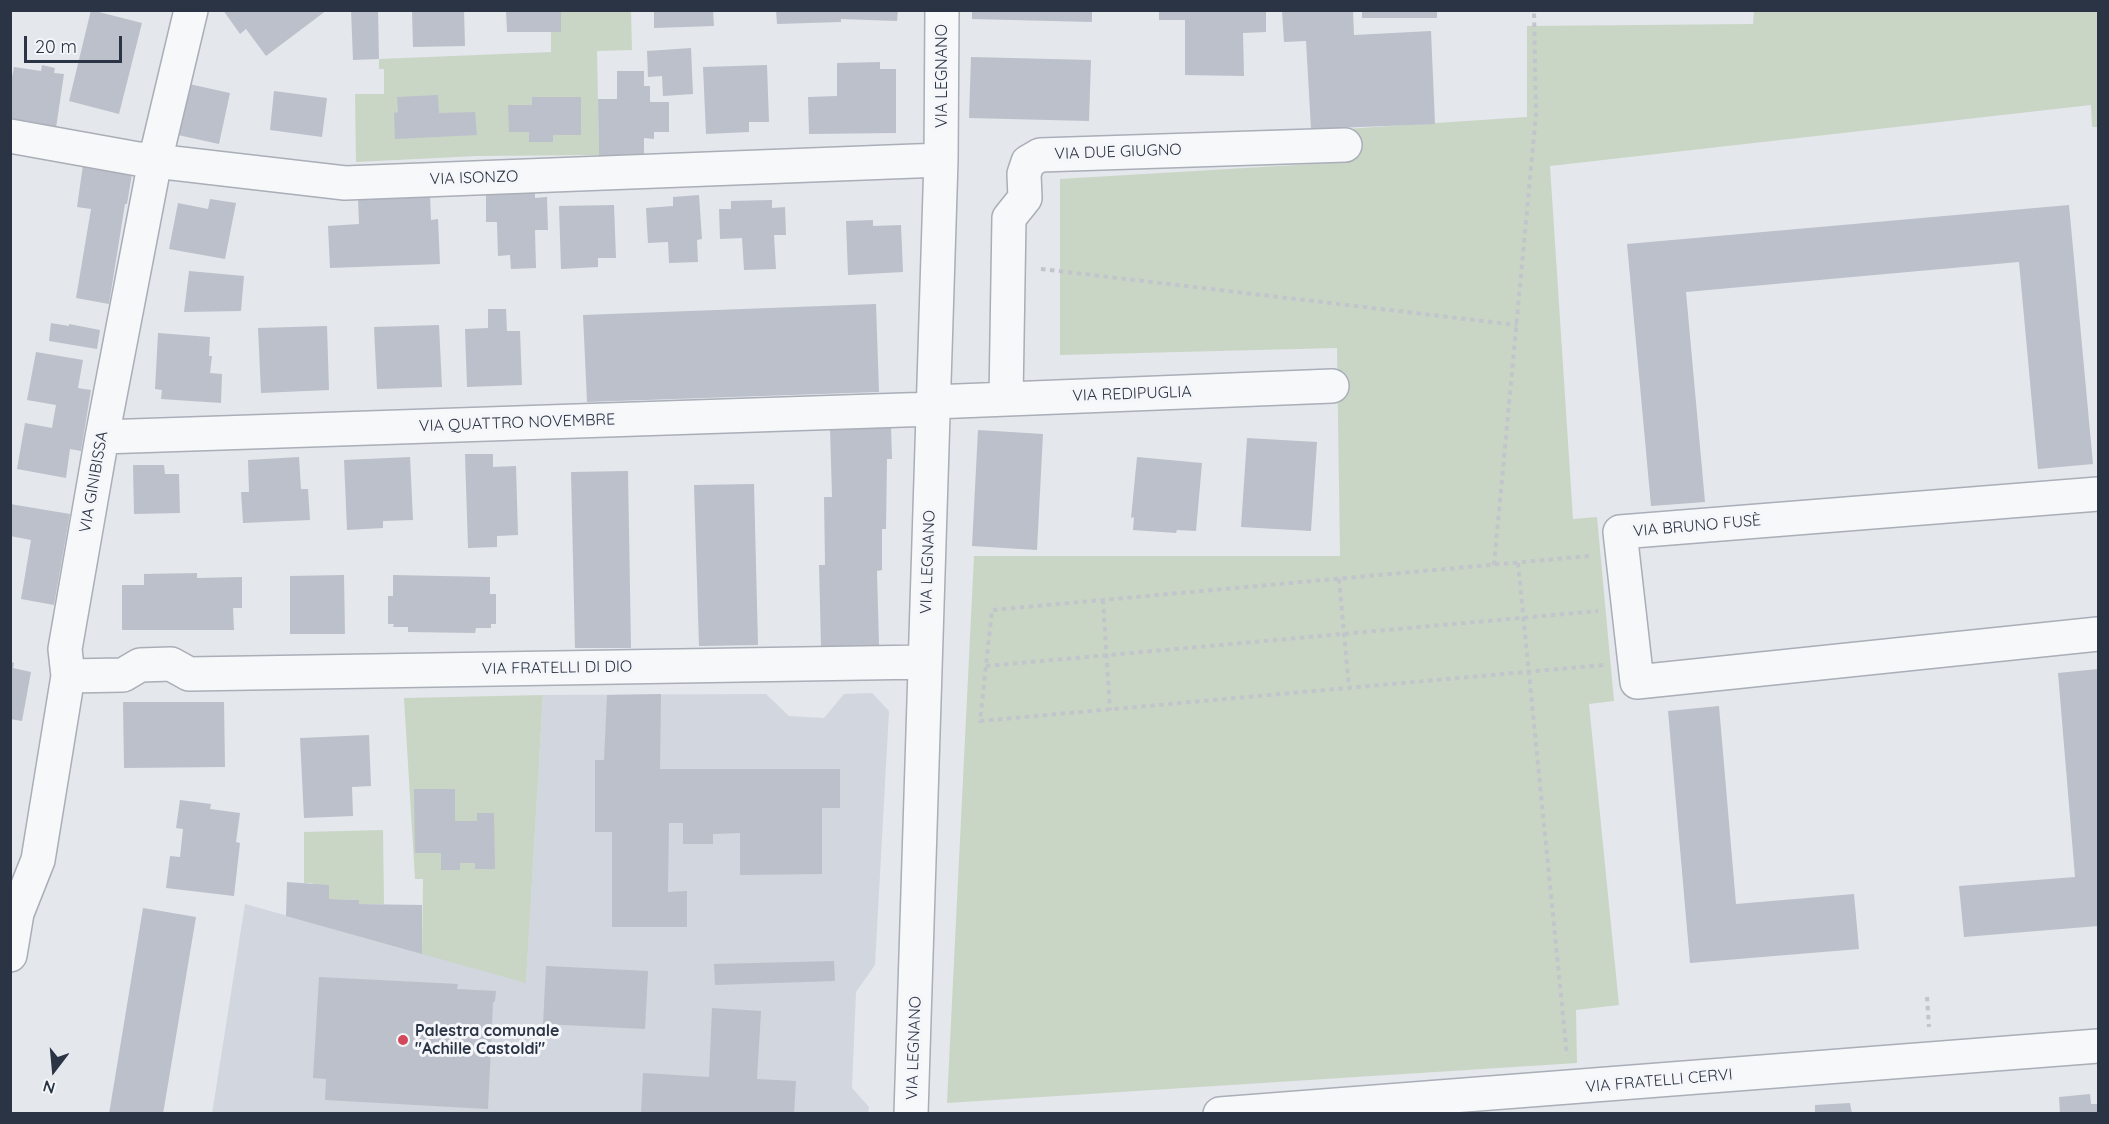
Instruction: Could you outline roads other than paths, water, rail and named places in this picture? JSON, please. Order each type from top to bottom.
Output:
[{"type":"street","name":"VIA GINIBISSA","points":[[10,955],[17,912],[38,860],[68,676],[65,649],[102,437],[155,161],[191,10]]},
{"type":"street","name":"VIA LEGNANO","points":[[911,1113],[941,160],[942,10]]},
{"type":"street","name":"VIA ISONZO","points":[[10,136],[155,161],[345,183],[941,160]]},
{"type":"street","name":"VIA DUE GIUGNO","points":[[1006,399],[1009,218],[1025,198],[1024,174],[1028,162],[1040,155],[1345,145]]},
{"type":"street","name":"VIA REDIPUGLIA","points":[[933,406],[1006,399],[1332,386]]},
{"type":"street","name":"VIA QUATTRO NOVEMBRE","points":[[102,437],[933,406]]},
{"type":"street","name":"VIA BRUNO FUSÈ","points":[[2098,494],[1620,532],[1637,682],[2098,634]]},
{"type":"street","name":"VIA FRATELLI DI DIO","points":[[68,676],[123,675],[140,665],[160,664],[171,664],[189,674],[924,662]]},
{"type":"street","name":"VIA FRATELLI CERVI","points":[[1220,1113],[2098,1046]]},
{"type":"place","name":"Palestra comunale \"Achille Castoldi\"","points":[[403,1040]]}]
